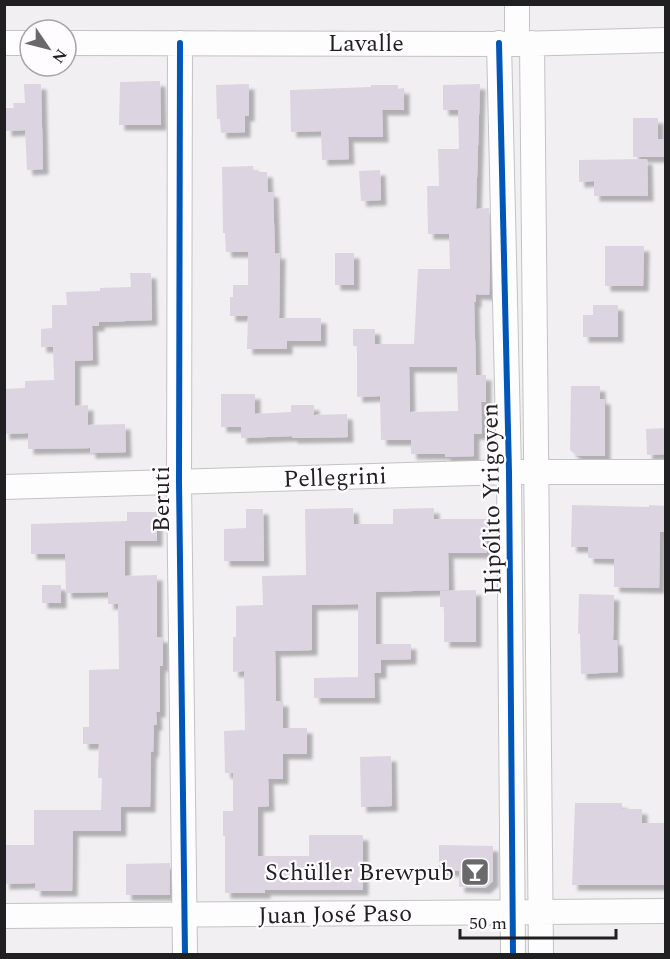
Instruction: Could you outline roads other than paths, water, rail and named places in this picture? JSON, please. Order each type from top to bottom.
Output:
[{"type":"street","name":"Hipólito Yrigoyen","points":[[513,954],[509,472],[517,4]]},
{"type":"street","name":"Lavalle","points":[[78,43],[516,43],[666,40]]},
{"type":"street","name":"Beruti","points":[[180,43],[179,482],[185,954]]},
{"type":"street","name":"Hipólito Yrigoyen","points":[[516,43],[537,471],[540,954]]},
{"type":"street","name":"Pellegrini","points":[[4,487],[537,471],[666,472]]},
{"type":"street","name":"Juan José Paso","points":[[4,916],[666,911]]},
{"type":"place","name":"Schüller Brewpub","points":[[475,872]]}]
